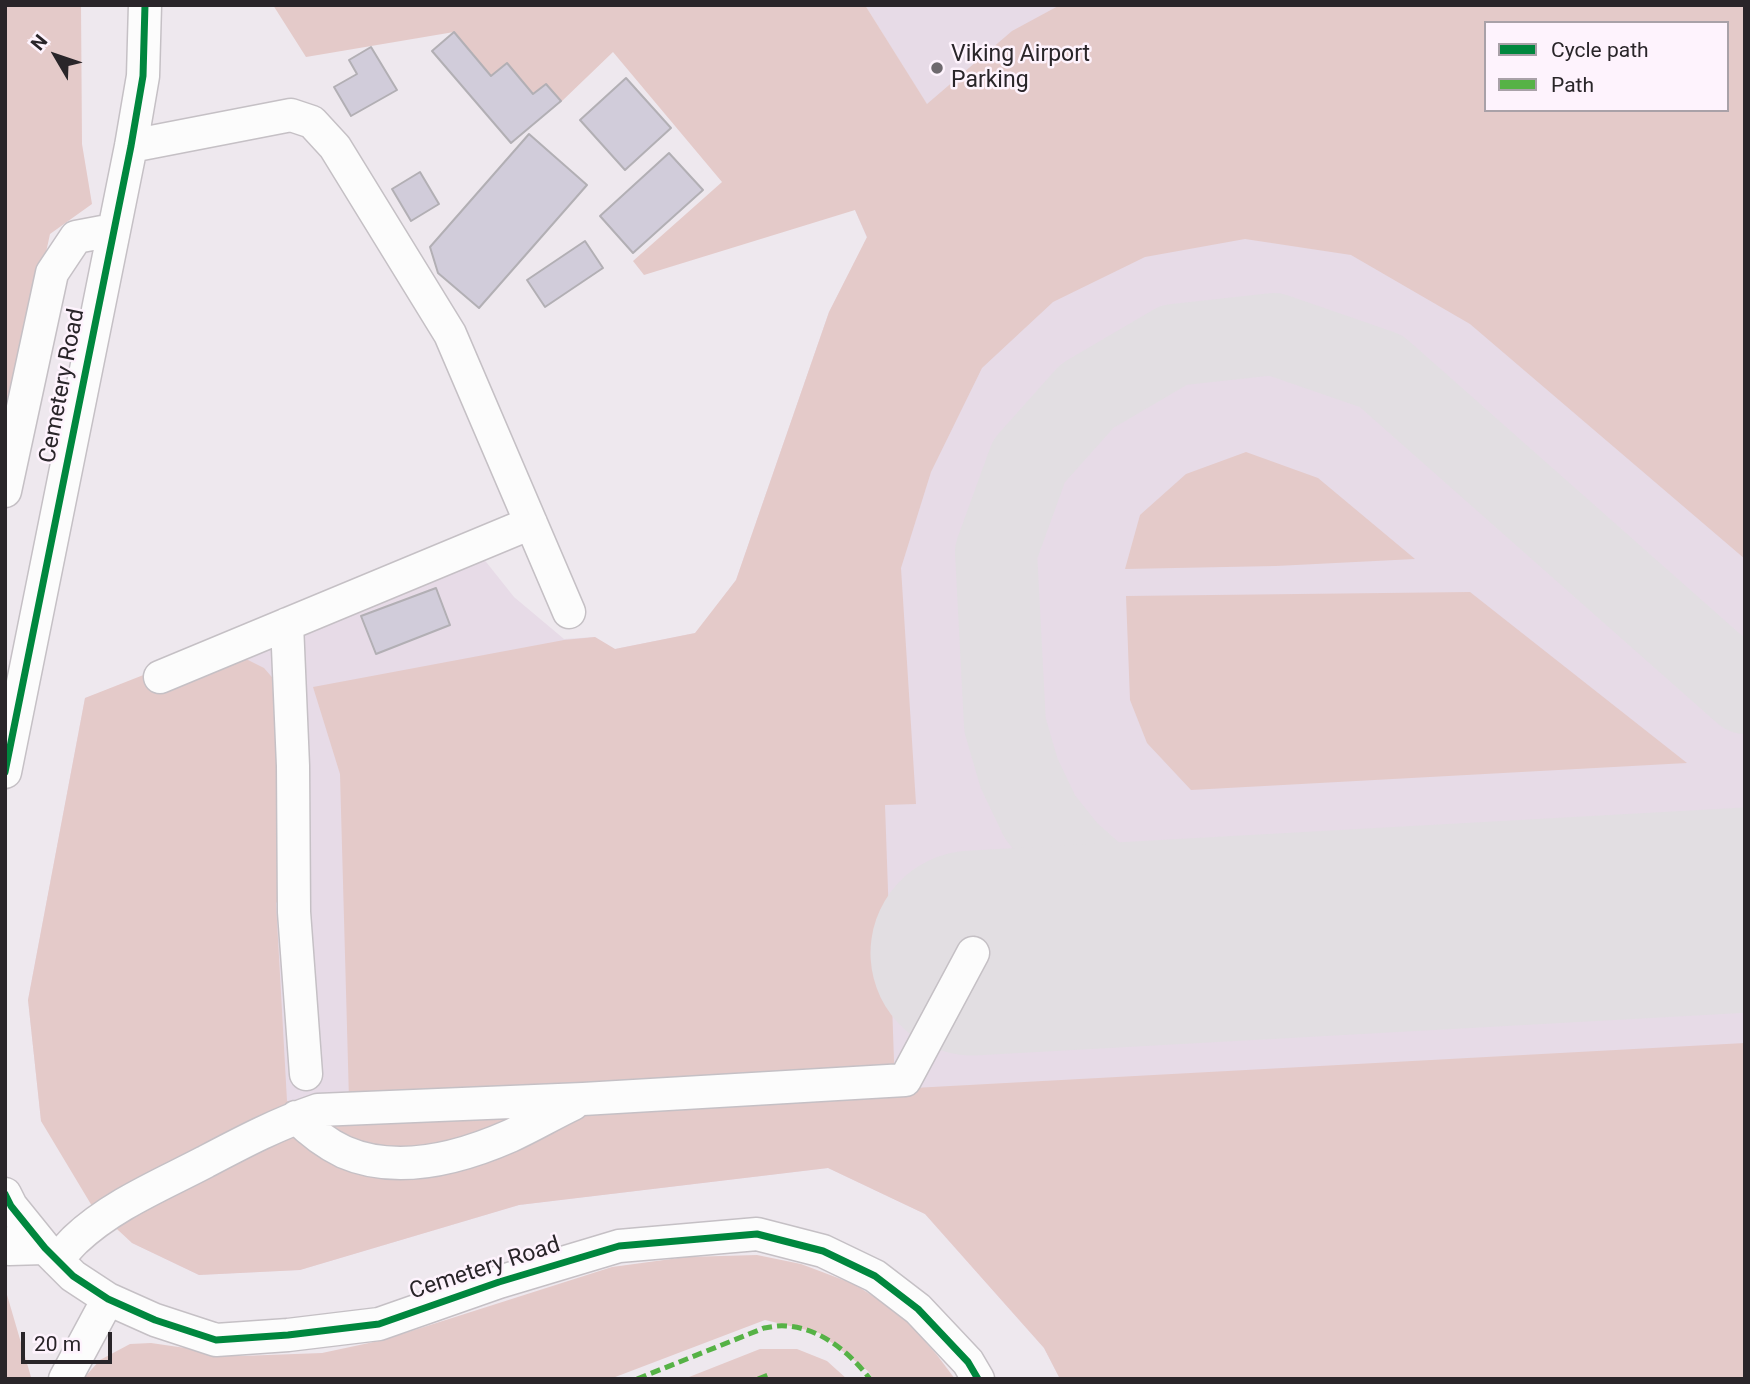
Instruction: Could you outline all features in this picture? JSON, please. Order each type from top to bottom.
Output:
[{"type":"street","name":"Cemetery Road","points":[[5,772],[131,146],[143,76],[145,5]]},
{"type":"street","points":[[131,146],[291,115],[312,122],[335,147],[450,334],[569,612]]},
{"type":"street","points":[[5,491],[52,273],[76,237],[113,230]]},
{"type":"street","points":[[160,677],[531,523]]},
{"type":"street","points":[[287,624],[293,766],[294,912],[306,1074]]},
{"type":"street","points":[[5,1243],[9,1249],[51,1254],[155,1186],[245,1140],[318,1110],[583,1099],[905,1080],[973,953]]},
{"type":"street","points":[[296,1117],[312,1132],[345,1152],[367,1159],[427,1162],[467,1152],[509,1136],[583,1099]]},
{"type":"street","name":"Cemetery Road","points":[[5,1194],[11,1206],[73,1276],[108,1299],[155,1320],[216,1340],[379,1324],[499,1282],[619,1246],[757,1234],[823,1251],[875,1276],[918,1309],[968,1362],[978,1379]]},
{"type":"street","points":[[65,1379],[108,1299]]},
{"type":"shaded area","points":[[5,5],[81,5],[82,144],[92,204],[50,234],[5,441]]},
{"type":"shaded area","points":[[273,5],[865,5],[927,104],[1012,31],[1060,5],[1745,5],[1745,559],[1470,324],[1351,255],[1245,239],[1145,257],[1053,302],[982,368],[931,472],[901,568],[916,804],[885,805],[895,1089],[1745,1043],[1745,1379],[1060,1379],[1044,1348],[925,1214],[828,1168],[519,1205],[300,1270],[199,1275],[132,1243],[92,1206],[41,1121],[28,1000],[85,698],[151,672],[242,657],[264,668],[277,683],[293,887],[276,903],[287,1101],[349,1100],[340,774],[313,687],[564,640],[595,637],[615,649],[695,633],[736,580],[829,312],[867,237],[855,210],[644,275],[633,261],[722,182],[613,52],[561,102],[546,84],[533,94],[507,63],[491,76],[454,32],[306,57]]},
{"type":"shaded area","points":[[865,5],[1745,5],[1745,1379],[1060,1379],[1044,1348],[925,1214],[828,1168],[519,1205],[300,1270],[199,1275],[132,1243],[41,1121],[28,1000],[85,698],[479,553],[514,597],[564,639],[595,637],[615,649],[696,633],[736,580],[829,312],[867,238],[855,210],[927,105]]},
{"type":"shaded area","points":[[1246,452],[1318,478],[1415,559],[1276,566],[1125,569],[1140,515],[1186,474]]},
{"type":"shaded area","points":[[1470,592],[1687,763],[1191,790],[1147,743],[1130,700],[1126,596]]},
{"type":"shaded area","points":[[757,1255],[801,1264],[854,1284],[901,1314],[955,1379],[873,1379],[868,1371],[819,1333],[765,1320],[610,1379],[83,1379],[100,1360],[130,1344],[151,1343],[241,1356],[322,1353],[383,1340],[612,1267],[686,1257]]},
{"type":"shaded area","points":[[5,1288],[31,1377],[30,1379],[5,1379]]},
{"type":"shaded area","points":[[760,1349],[797,1349],[827,1361],[847,1379],[684,1379]]},
{"type":"building","points":[[454,32],[491,76],[507,63],[533,94],[546,84],[561,101],[511,143],[432,51]]},
{"type":"building","points":[[371,47],[397,90],[351,116],[334,87],[357,74],[349,60]]},
{"type":"building","points":[[626,78],[671,128],[625,170],[580,120]]},
{"type":"building","points":[[529,134],[587,185],[479,308],[438,273],[430,247]]},
{"type":"building","points":[[669,153],[703,190],[633,253],[600,216]]},
{"type":"building","points":[[420,172],[439,204],[411,221],[392,189]]},
{"type":"building","points":[[585,241],[603,268],[545,307],[527,280]]},
{"type":"building","points":[[436,588],[450,625],[376,654],[361,616]]},
{"type":"taxiway","points":[[1286,935],[1187,923],[1143,907],[1103,883],[1068,852],[1040,817],[1019,773],[1005,725],[996,552],[1029,461],[1087,396],[1174,345],[1274,334],[1381,371],[1745,693]]},
{"type":"runway","points":[[973,953],[1745,910]]},
{"type":"marked path","points":[[637,1379],[764,1328],[781,1326],[811,1331],[823,1337],[844,1351],[870,1379]]},
{"type":"marked path","points":[[758,1379],[771,1374]]},
{"type":"cycle path","points":[[5,772],[131,146],[143,76],[145,5]]},
{"type":"cycle path","points":[[5,1194],[11,1206],[45,1248],[73,1276],[108,1299],[155,1320],[216,1340],[379,1324],[499,1282],[619,1246],[757,1234],[823,1251],[875,1276],[918,1309],[968,1362],[978,1379]]},
{"type":"place","name":"Viking Airport Parking","points":[[937,68]]}]
